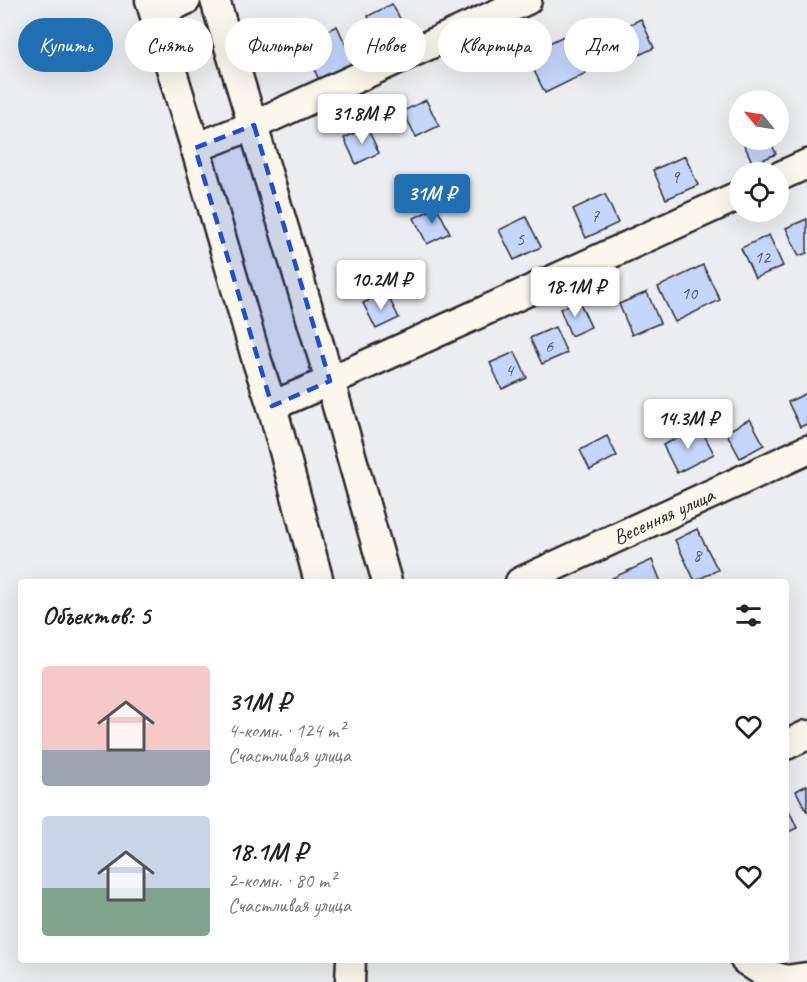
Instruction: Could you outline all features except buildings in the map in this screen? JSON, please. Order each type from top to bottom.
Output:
[{"type":"street","points":[[186,0],[152,7],[256,361],[272,406],[318,579]]},
{"type":"street","points":[[215,0],[330,381],[386,579]]},
{"type":"street","points":[[195,148],[254,125],[527,0]]},
{"type":"street","points":[[789,172],[807,164]]},
{"type":"street","points":[[272,406],[729,200]]},
{"type":"street","name":"Весенняя улица","points":[[527,579],[807,450]]},
{"type":"street","points":[[789,744],[807,735]]},
{"type":"street","points":[[350,982],[351,963]]},
{"type":"street","points":[[750,963],[766,974],[786,980],[807,977]]},
{"type":"highlighted area","points":[[254,125],[330,381],[272,406],[195,148]]}]
